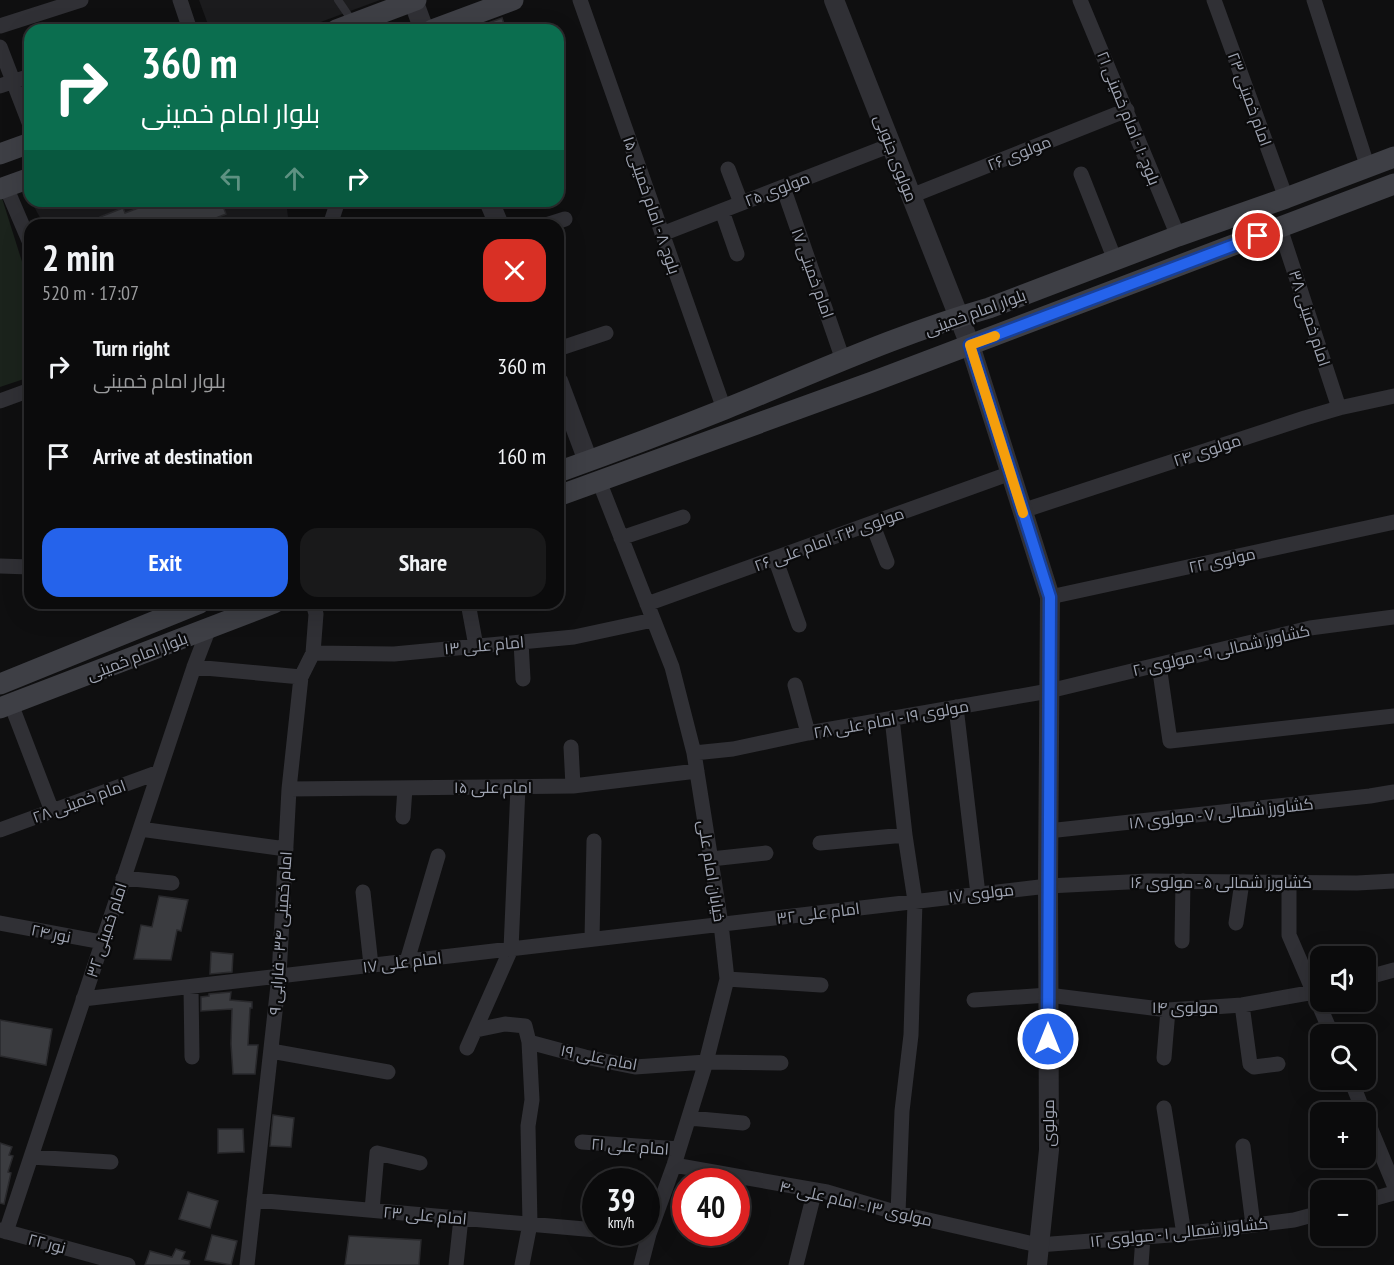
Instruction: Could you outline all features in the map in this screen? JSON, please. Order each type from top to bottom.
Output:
[{"type":"main road","points":[[352,24],[414,0]]},
{"type":"main road","points":[[448,24],[513,0]]},
{"type":"main road","points":[[0,154],[24,145]]},
{"type":"main road","name":"بلوار امام خمینی","points":[[564,470],[724,409],[843,360],[1394,158]]},
{"type":"main road","points":[[3,188],[24,180]]},
{"type":"main road","name":"بلوار امام خمینی","points":[[564,494],[872,382],[1394,184]]},
{"type":"main road","points":[[588,461],[599,481]]},
{"type":"main road","name":"بلوار امام خمینی","points":[[0,684],[185,609]]},
{"type":"main road","name":"بلوار امام خمینی","points":[[5,706],[258,609]]},
{"type":"street","points":[[0,26],[81,0]]},
{"type":"street","points":[[180,0],[188,24]]},
{"type":"street","points":[[414,0],[422,24]]},
{"type":"street","name":"بلوچ ۸ - امام خمینی ۱۵","points":[[580,0],[724,409]]},
{"type":"street","name":"مولوی جنوبی","points":[[834,0],[970,345]]},
{"type":"street","name":"بلوچ ۱۰ - امام خمینی ۲۱","points":[[1080,0],[1178,236]]},
{"type":"street","name":"امام خمینی ۲۳","points":[[1214,0],[1286,198]]},
{"type":"street","points":[[1314,0],[1368,168]]},
{"type":"street","points":[[0,47],[6,84],[24,115]]},
{"type":"street","points":[[6,84],[24,78]]},
{"type":"street","name":"مولوی ۲۶","points":[[911,196],[1127,110]]},
{"type":"street","name":"مولوی ۲۵","points":[[662,234],[891,145]]},
{"type":"street","points":[[728,169],[741,203]]},
{"type":"street","points":[[1081,174],[1115,260]]},
{"type":"street","name":"امام خمینی ۱۷","points":[[783,187],[843,360]]},
{"type":"street","points":[[3,188],[24,231]]},
{"type":"street","points":[[722,211],[737,254]]},
{"type":"street","name":"امام خمینی ۳۸","points":[[1280,228],[1339,408]]},
{"type":"street","points":[[564,347],[606,333]]},
{"type":"street","name":"مولوی","points":[[970,345],[1050,597],[1049,1150],[1037,1255]]},
{"type":"street","points":[[0,401],[24,392]]},
{"type":"street","name":"مولوی ۲۴","points":[[1022,511],[1305,418],[1394,396]]},
{"type":"street","points":[[564,397],[588,461]]},
{"type":"street","name":"مولوی ۲۳- امام علی ۲۶","points":[[647,604],[1011,474]]},
{"type":"street","name":"خیابان امام علی","points":[[599,481],[672,667],[694,753],[721,924],[727,979],[706,1062],[674,1165],[660,1195]]},
{"type":"street","points":[[621,538],[683,517]]},
{"type":"street","name":"مولوی ۲۲","points":[[1050,597],[1394,522]]},
{"type":"street","points":[[872,523],[887,562]]},
{"type":"street","points":[[775,558],[799,625]]},
{"type":"street","points":[[0,566],[24,567]]},
{"type":"street","name":"امام خمینی ۳۴ - فارابی ۹","points":[[247,1265],[279,976],[289,789],[301,677],[312,653],[315,609]]},
{"type":"street","points":[[469,609],[476,646]]},
{"type":"street","name":"کشاورز شمالی ۹ - مولوی ۲۰","points":[[1049,691],[1310,628],[1394,617]]},
{"type":"street","name":"امام علی ۱۳","points":[[312,653],[394,654],[574,637],[653,620]]},
{"type":"street","name":"امام خمینی ۳۲","points":[[3,1231],[31,1157],[208,628]]},
{"type":"street","points":[[521,642],[523,679]]},
{"type":"street","points":[[1159,665],[1170,741],[1394,716]]},
{"type":"street","points":[[194,667],[301,677]]},
{"type":"street","points":[[795,685],[808,733]]},
{"type":"street","name":"مولوی ۱۹ - امام علی ۲۸","points":[[694,753],[733,749],[808,733],[1049,691]]},
{"type":"street","points":[[5,706],[52,811]]},
{"type":"street","points":[[956,707],[978,894]]},
{"type":"street","points":[[892,718],[915,901],[911,1035],[902,1111],[898,1213]]},
{"type":"street","points":[[571,747],[573,786]]},
{"type":"street","name":"امام علی ۱۵","points":[[289,789],[573,786],[697,771]]},
{"type":"street","name":"امام خمینی ۲۸","points":[[0,830],[159,772]]},
{"type":"street","points":[[467,1048],[511,949],[518,787]]},
{"type":"street","points":[[403,817],[405,788]]},
{"type":"street","name":"کشاورز شمالی ۷ - مولوی ۱۸","points":[[1048,831],[1394,792]]},
{"type":"street","points":[[140,829],[286,849]]},
{"type":"street","points":[[820,843],[905,835]]},
{"type":"street","points":[[592,939],[594,841]]},
{"type":"street","points":[[711,859],[766,854]]},
{"type":"street","points":[[407,961],[438,856]]},
{"type":"street","points":[[123,878],[172,883]]},
{"type":"street","name":"کشاورز شمالی ۵ - مولوی ۱۶","points":[[1048,885],[1148,881],[1357,883],[1394,881]]},
{"type":"street","points":[[1182,941],[1183,881]]},
{"type":"street","points":[[1236,923],[1242,882]]},
{"type":"street","points":[[1289,882],[1289,935],[1310,978]]},
{"type":"street","name":"مولوی ۱۷","points":[[915,901],[1048,885]]},
{"type":"street","points":[[363,892],[370,965]]},
{"type":"street","name":"امام علی ۳۲","points":[[721,924],[915,901]]},
{"type":"street","name":"نور ۲۴","points":[[0,923],[102,942]]},
{"type":"street","name":"امام علی ۱۷","points":[[83,999],[721,924]]},
{"type":"street","points":[[1376,975],[1394,970]]},
{"type":"street","points":[[727,979],[821,985]]},
{"type":"street","points":[[191,987],[192,1057]]},
{"type":"street","name":"مولوی ۱۴","points":[[975,1000],[1048,995],[1168,1010],[1242,1005],[1310,993]]},
{"type":"street","points":[[1242,1005],[1250,1064],[1254,1067],[1278,1064]]},
{"type":"street","points":[[1164,1058],[1168,1010]]},
{"type":"street","points":[[476,1030],[505,1024],[525,1026],[529,1042],[532,1100],[528,1126],[530,1224],[522,1265]]},
{"type":"street","name":"امام علی ۱۹","points":[[529,1042],[635,1067],[706,1062],[781,1063]]},
{"type":"street","points":[[271,1051],[388,1072]]},
{"type":"street","points":[[1164,1108],[1184,1234]]},
{"type":"street","points":[[688,1118],[743,1123]]},
{"type":"street","points":[[1376,1141],[1394,1185]]},
{"type":"street","name":"امام علی ۲۱","points":[[582,1142],[679,1149]]},
{"type":"street","points":[[1244,1146],[1253,1225]]},
{"type":"street","points":[[372,1210],[377,1153],[420,1163]]},
{"type":"street","points":[[31,1157],[111,1162]]},
{"type":"street","name":"مولوی ۱۳ - امام علی ۴۰","points":[[674,1165],[827,1192],[1037,1255]]},
{"type":"street","points":[[796,1265],[815,1190]]},
{"type":"street","points":[[1376,1198],[1394,1193]]},
{"type":"street","name":"امام علی ۲۳","points":[[254,1200],[582,1229]]},
{"type":"street","name":"کشاورز شمالی ۱ - مولوی ۱۲","points":[[1037,1255],[1143,1237],[1294,1220],[1310,1216]]},
{"type":"street","points":[[456,1265],[461,1218]]},
{"type":"street","name":"نور ۲۲","points":[[3,1231],[128,1265]]},
{"type":"street","points":[[1141,1265],[1143,1237]]},
{"type":"street","name":"خیابان امام علی","points":[[641,1265],[642,1246]]},
{"type":"lane","points":[[338,0],[343,24]]},
{"type":"shaded area","points":[[199,0],[380,0],[315,24],[208,24]]},
{"type":"shaded area","points":[[1,195],[24,268],[24,379],[0,387]]},
{"type":"shaded area","points":[[34,207],[287,207],[288,219],[41,219]]},
{"type":"building","points":[[502,18],[504,24],[486,24]]},
{"type":"building","points":[[141,207],[223,207],[226,214],[216,219],[101,219],[100,217],[123,208],[125,213]]},
{"type":"building","points":[[159,896],[188,900],[181,931],[177,930],[171,960],[134,959],[141,925],[152,927]]},
{"type":"building","points":[[211,952],[233,954],[232,972],[210,974]]},
{"type":"building","points":[[231,992],[230,1000],[252,1002],[248,1045],[258,1045],[255,1074],[233,1074],[232,1009],[201,1011],[201,997]]},
{"type":"building","points":[[0,1020],[52,1029],[46,1065],[0,1056]]},
{"type":"building","points":[[273,1115],[294,1118],[291,1147],[270,1146]]},
{"type":"building","points":[[218,1129],[243,1129],[244,1152],[218,1153]]},
{"type":"building","points":[[0,1143],[12,1147],[9,1155],[13,1156],[8,1172],[11,1173],[4,1204],[0,1203]]},
{"type":"building","points":[[188,1192],[218,1201],[210,1228],[179,1219]]},
{"type":"building","points":[[212,1235],[237,1241],[231,1265],[205,1260]]},
{"type":"building","points":[[349,1236],[421,1240],[419,1265],[345,1265]]},
{"type":"building","points":[[176,1249],[185,1252],[182,1259],[190,1261],[189,1265],[145,1265],[150,1251],[172,1257]]},
{"type":"slow traffic","points":[[995,336],[970,345],[1023,513]]},
{"type":"route","points":[[1048,1039],[1050,597],[970,345],[1258,236]]}]
